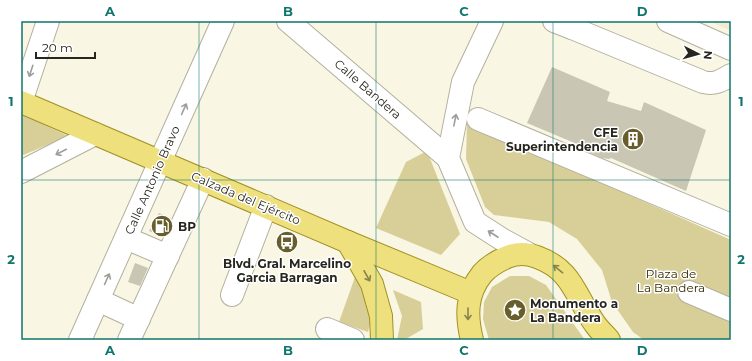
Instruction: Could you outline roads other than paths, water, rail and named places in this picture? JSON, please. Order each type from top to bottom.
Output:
[{"type":"main road","name":"Calzada del Ejército","points":[[21,102],[471,293]]},
{"type":"main road","points":[[348,242],[372,284],[381,316],[382,340]]},
{"type":"main road","points":[[472,340],[468,325],[468,308],[471,293],[476,282],[484,272],[494,264],[515,254],[527,253],[546,260],[560,270],[571,282],[595,324],[610,340]]},
{"type":"street","points":[[21,102],[48,21]]},
{"type":"street","name":"Calle Antonio Bravo","points":[[80,340],[223,21]]},
{"type":"street","name":"Calle Bandera","points":[[288,21],[448,158]]},
{"type":"street","points":[[492,21],[463,82],[448,158],[475,222],[527,253]]},
{"type":"street","points":[[668,21],[731,49]]},
{"type":"street","points":[[567,23],[709,84],[716,83],[731,75]]},
{"type":"street","points":[[478,119],[731,225]]},
{"type":"street","points":[[21,172],[95,134]]},
{"type":"street","points":[[129,340],[203,179]]},
{"type":"street","points":[[232,295],[266,206]]},
{"type":"street","points":[[126,238],[168,256]]},
{"type":"street","points":[[688,292],[731,310]]},
{"type":"street","points":[[98,300],[139,319]]},
{"type":"street","points":[[327,329],[353,340]]},
{"type":"place","name":"CFE Superintendencia","points":[[633,139]]},
{"type":"place","name":"BP","points":[[162,226]]},
{"type":"place","name":"Blvd. Gral. Marcelino Garcia Barragan","points":[[287,242]]},
{"type":"place","name":"Monumento a La Bandera","points":[[515,310]]},
{"type":"park label","name":"Plaza de La Bandera","points":[[671,280]]}]
